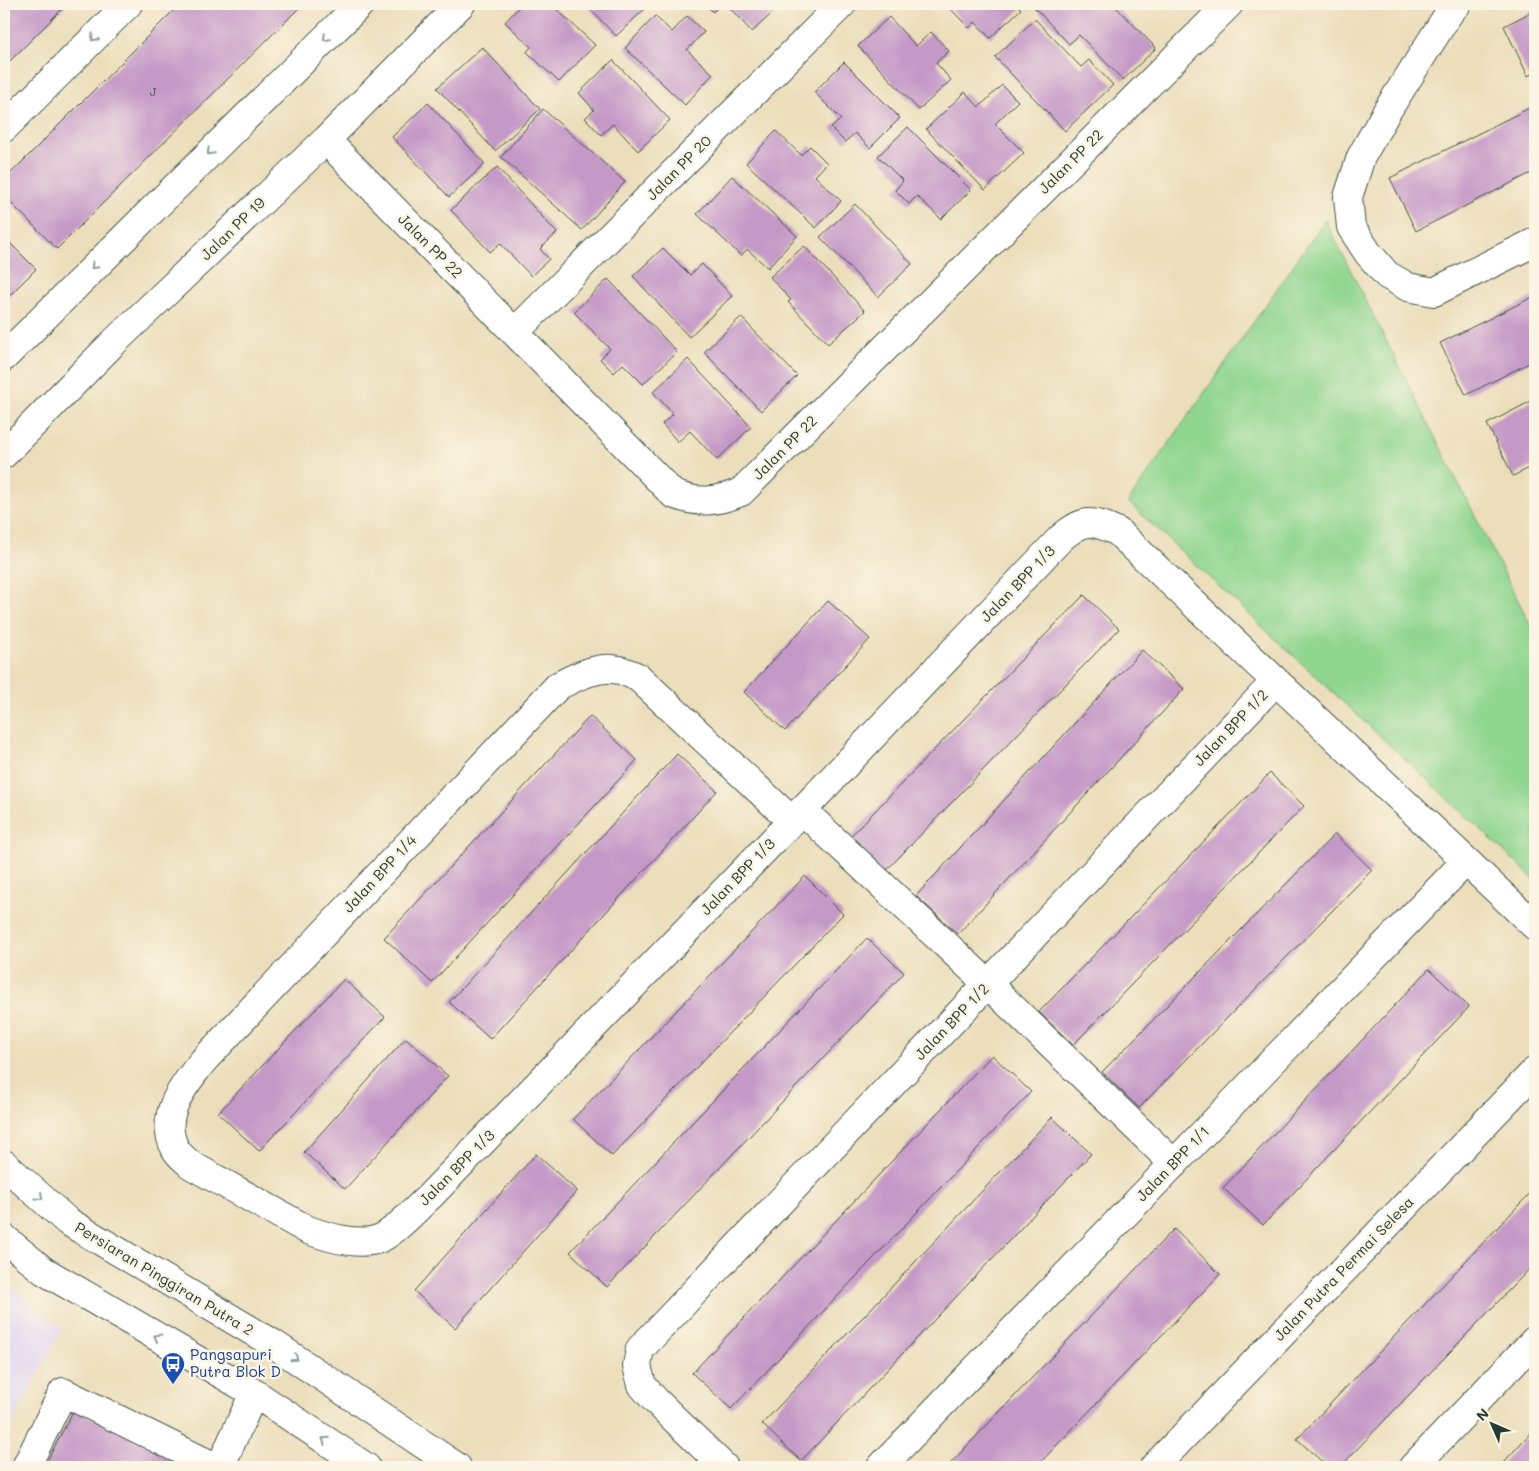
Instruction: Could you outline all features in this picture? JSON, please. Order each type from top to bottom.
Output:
[{"type":"street","points":[[4,128],[128,4]]},
{"type":"street","points":[[4,357],[360,4]]},
{"type":"street","name":"Jalan PP 19","points":[[4,454],[112,345],[326,140],[461,4]]},
{"type":"street","name":"Jalan PP 20","points":[[515,332],[842,4]]},
{"type":"street","name":"Jalan PP 22","points":[[326,140],[673,494],[689,500],[725,498],[741,492],[1229,4]]},
{"type":"street","points":[[1454,7],[1386,111],[1361,157],[1348,197],[1351,227],[1368,253],[1387,275],[1408,287],[1434,292],[1535,242]]},
{"type":"street","name":"Jalan BPP 1/3","points":[[389,1233],[431,1195],[797,816],[1061,538],[1072,529],[1087,522],[1103,524],[1118,532],[1276,681]]},
{"type":"street","name":"Jalan BPP 1/4","points":[[389,1233],[379,1239],[351,1241],[329,1238],[308,1230],[191,1165],[175,1149],[169,1132],[172,1110],[183,1087],[203,1061],[558,686],[578,676],[598,671],[618,670],[638,677],[797,816]]},
{"type":"street","points":[[1276,681],[1535,926]]},
{"type":"street","name":"Jalan BPP 1/2","points":[[724,1467],[642,1385],[636,1366],[640,1349],[1276,681]]},
{"type":"street","points":[[797,816],[988,984],[1174,1164]]},
{"type":"street","name":"Jalan BPP 1/1","points":[[881,1467],[1466,861]]},
{"type":"street","name":"Jalan Putra Permai Selesa","points":[[1154,1467],[1535,1071]]},
{"type":"street","name":"Persiaran Pinggiran Putra 2","points":[[4,1164],[67,1221],[272,1343],[457,1467]]},
{"type":"street","points":[[4,1238],[44,1271],[254,1393],[366,1467]]},
{"type":"street","points":[[1413,1467],[1535,1340]]},
{"type":"street","points":[[26,1467],[63,1392],[215,1467]]},
{"type":"street","points":[[220,1467],[254,1393]]},
{"type":"shaded area","points":[[4,1280],[62,1329],[4,1439]]},
{"type":"green space","points":[[1325,220],[1535,634],[1535,880],[1128,502]]},
{"type":"building","points":[[4,4],[67,4],[4,67]]},
{"type":"building","points":[[180,4],[303,4],[57,249],[4,196],[4,180]]},
{"type":"building","points":[[522,4],[551,4],[595,45],[559,82],[527,52],[531,47],[505,22]]},
{"type":"building","points":[[585,4],[650,4],[616,36]]},
{"type":"building","points":[[705,4],[721,4],[713,12]]},
{"type":"building","points":[[726,4],[782,4],[752,32]]},
{"type":"building","points":[[946,4],[1016,4],[1021,9],[990,38],[975,22],[969,28]]},
{"type":"building","points":[[1039,4],[1115,4],[1156,48],[1123,80],[1079,35],[1069,44],[1035,8]]},
{"type":"building","points":[[1535,10],[1535,72],[1528,76],[1504,26]]},
{"type":"building","points":[[655,16],[672,32],[687,16],[704,32],[687,50],[713,74],[685,105],[625,48]]},
{"type":"building","points":[[889,17],[916,46],[931,32],[949,51],[936,63],[951,80],[919,110],[858,46]]},
{"type":"building","points":[[1035,19],[1081,67],[1089,60],[1113,85],[1065,131],[995,57]]},
{"type":"building","points":[[482,47],[540,109],[495,151],[437,88]]},
{"type":"building","points":[[613,60],[670,120],[638,151],[613,124],[601,135],[585,118],[594,110],[579,93]]},
{"type":"building","points":[[844,62],[900,118],[870,148],[855,133],[845,142],[831,128],[841,119],[814,92]]},
{"type":"building","points":[[1002,85],[1018,101],[995,124],[1024,153],[985,190],[926,129],[965,92],[979,107]]},
{"type":"building","points":[[428,103],[485,164],[449,197],[392,137]]},
{"type":"building","points":[[1535,105],[1535,171],[1416,231],[1390,178]]},
{"type":"building","points":[[543,109],[625,182],[582,230],[501,157]]},
{"type":"building","points":[[908,127],[971,190],[941,219],[917,196],[909,204],[895,190],[903,181],[878,156]]},
{"type":"building","points":[[776,131],[801,155],[810,146],[827,163],[815,176],[841,201],[816,228],[746,163]]},
{"type":"building","points":[[497,167],[557,233],[540,249],[549,259],[531,276],[500,243],[490,252],[451,210]]},
{"type":"building","points":[[732,176],[797,236],[768,268],[747,249],[741,256],[697,214]]},
{"type":"building","points":[[855,204],[912,264],[878,297],[820,237]]},
{"type":"building","points":[[4,237],[36,269],[4,301]]},
{"type":"building","points":[[804,246],[865,311],[828,344],[788,302],[791,300],[770,277]]},
{"type":"building","points":[[663,248],[690,275],[702,264],[732,296],[689,337],[633,276]]},
{"type":"building","points":[[608,279],[677,352],[643,384],[623,364],[614,373],[600,359],[610,349],[574,312]]},
{"type":"building","points":[[1535,296],[1535,360],[1466,395],[1440,343]]},
{"type":"building","points":[[741,317],[797,376],[761,411],[704,352]]},
{"type":"building","points":[[688,359],[751,427],[717,460],[690,431],[678,442],[662,424],[673,414],[653,392]]},
{"type":"building","points":[[1535,399],[1535,465],[1513,476],[1487,424]]},
{"type":"building","points":[[1084,595],[1119,629],[878,879],[842,845]]},
{"type":"building","points":[[828,601],[870,639],[785,731],[744,692]]},
{"type":"building","points":[[1142,650],[1184,689],[958,934],[916,896]]},
{"type":"building","points":[[590,716],[637,760],[432,983],[384,938]]},
{"type":"building","points":[[677,754],[717,791],[490,1039],[449,1002]]},
{"type":"building","points":[[1270,773],[1304,806],[1073,1045],[1039,1012]]},
{"type":"building","points":[[1335,834],[1372,870],[1139,1108],[1102,1072]]},
{"type":"building","points":[[805,876],[843,914],[612,1156],[573,1119]]},
{"type":"building","points":[[867,938],[904,973],[607,1287],[570,1252]]},
{"type":"building","points":[[1429,969],[1469,1007],[1263,1225],[1223,1188]]},
{"type":"building","points":[[344,979],[385,1017],[259,1151],[218,1113]]},
{"type":"building","points":[[406,1038],[448,1076],[345,1189],[304,1152]]},
{"type":"building","points":[[992,1055],[1031,1092],[731,1409],[692,1373]]},
{"type":"building","points":[[1052,1117],[1091,1154],[801,1461],[762,1424]]},
{"type":"building","points":[[536,1154],[577,1191],[455,1328],[414,1291]]},
{"type":"building","points":[[1535,1188],[1535,1263],[1340,1467],[1328,1467],[1297,1439]]},
{"type":"building","points":[[1174,1229],[1220,1274],[1036,1467],[947,1467]]},
{"type":"building","points":[[74,1409],[190,1467],[44,1467]]},
{"type":"building","points":[[1535,1428],[1535,1467],[1498,1467],[1502,1464]]},
{"type":"place","name":"Pangsapuri Putra Blok D","points":[[173,1385]]}]
